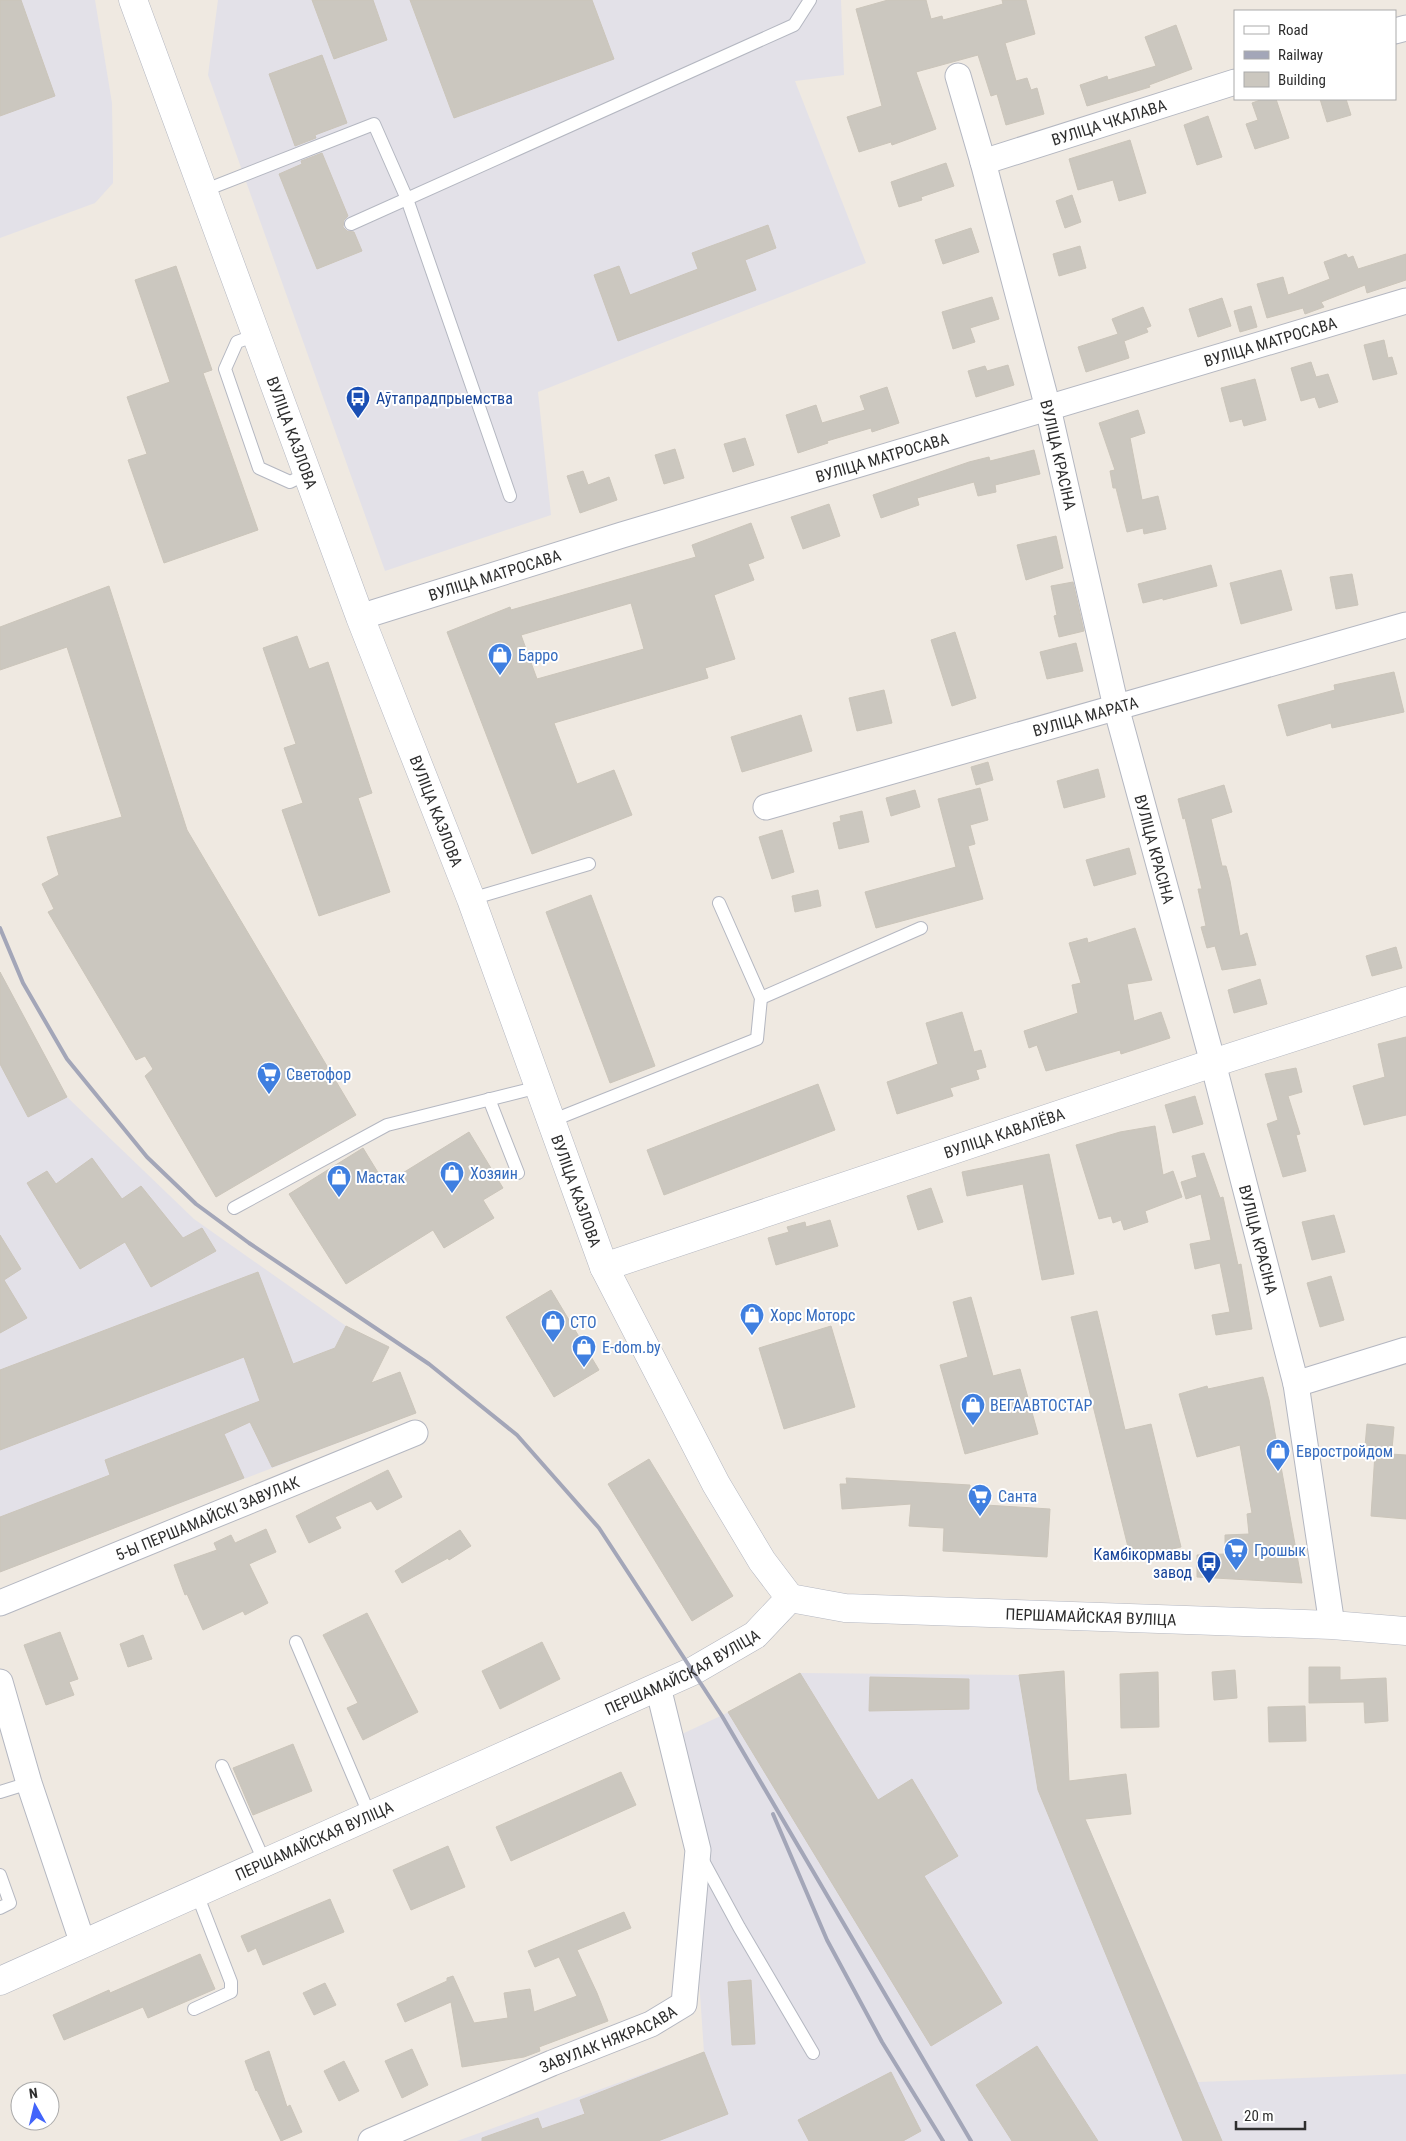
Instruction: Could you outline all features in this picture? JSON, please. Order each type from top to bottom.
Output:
[{"type":"main road","name":"ВУЛІЦА КАЗЛОВА","points":[[133,0],[360,617],[471,899],[604,1267],[716,1484],[762,1562],[790,1598]]},
{"type":"main road","name":"ВУЛІЦА КАВАЛЁВА","points":[[604,1267],[1213,1063],[1406,1001]]},
{"type":"main road","name":"ПЕРШАМАЙСКАЯ ВУЛІЦА","points":[[0,1981],[694,1671],[755,1635],[790,1598],[845,1608],[1332,1625],[1406,1631]]},
{"type":"street","name":"ВУЛІЦА КРАСІНА","points":[[958,76],[983,162],[1048,408],[1116,707],[1213,1063],[1296,1384],[1332,1625]]},
{"type":"street","name":"ВУЛІЦА ЧКАЛАВА","points":[[983,162],[1234,82]]},
{"type":"street","name":"ВУЛІЦА МАТРОСАВА","points":[[360,617],[622,535],[1406,302]]},
{"type":"street","name":"ВУЛІЦА МАРАТА","points":[[766,806],[1406,624]]},
{"type":"street","points":[[1296,1384],[1406,1350]]},
{"type":"street","name":"5-Ы ПЕРШАМАЙСКІ ЗАВУЛАК","points":[[0,1603],[415,1433]]},
{"type":"street","points":[[0,1682],[29,1783],[83,1944]]},
{"type":"street","name":"ЗАВУЛАК НЯКРАСАВА","points":[[371,2141],[552,2063],[651,2024],[684,2004],[698,1850],[658,1687]]},
{"type":"lane","points":[[351,224],[794,25],[810,0]]},
{"type":"lane","points":[[202,191],[374,124],[407,199],[510,496]]},
{"type":"lane","points":[[256,335],[238,342],[225,369],[259,468],[290,482],[308,473]]},
{"type":"lane","points":[[471,899],[589,864]]},
{"type":"lane","points":[[551,1121],[757,1039],[761,998],[719,903]]},
{"type":"lane","points":[[761,998],[921,928]]},
{"type":"lane","points":[[234,1208],[387,1125],[539,1087]]},
{"type":"lane","points":[[490,1099],[518,1173]]},
{"type":"lane","points":[[296,1642],[370,1816]]},
{"type":"lane","points":[[222,1766],[265,1863]]},
{"type":"lane","points":[[0,1792],[29,1783]]},
{"type":"lane","points":[[698,1850],[739,1927],[813,2053]]},
{"type":"lane","points":[[0,1875],[10,1903],[0,1908]]},
{"type":"lane","points":[[194,2009],[230,1992],[231,1982],[197,1894]]},
{"type":"shaded area","points":[[0,0],[95,0],[112,103],[113,183],[95,203],[0,238]]},
{"type":"shaded area","name":"Аўтапрадпрыемства","points":[[218,0],[841,0],[844,75],[795,81],[866,263],[538,392],[551,515],[385,571],[208,75]]},
{"type":"shaded area","points":[[0,972],[67,1097],[194,1219],[346,1326],[389,1347],[371,1383],[400,1372],[416,1413],[0,1572]]},
{"type":"shaded area","points":[[1064,1671],[1069,1781],[1198,2082],[1406,2074],[1406,2141],[457,2141],[704,2052],[682,1734],[729,1712],[800,1673],[1019,1675]]},
{"type":"building","points":[[0,0],[21,0],[55,96],[0,116]]},
{"type":"building","points":[[312,0],[373,0],[387,40],[334,59]]},
{"type":"building","points":[[410,0],[592,0],[614,59],[454,118]]},
{"type":"building","points":[[888,0],[926,0],[931,19],[942,16],[943,20],[1003,4],[1002,0],[1026,0],[1035,34],[1005,43],[1016,81],[1027,78],[1031,90],[1037,88],[1044,114],[1006,125],[997,94],[991,96],[978,55],[916,72],[936,129],[892,145],[891,142],[859,152],[847,117],[882,106],[856,9]]},
{"type":"building","points":[[1176,25],[1192,69],[1149,85],[1150,87],[1087,106],[1080,85],[1107,76],[1108,80],[1156,66],[1145,37]]},
{"type":"building","points":[[322,55],[347,123],[315,135],[316,138],[295,146],[269,74]]},
{"type":"building","points":[[1260,100],[1276,100],[1289,138],[1255,149],[1246,124],[1258,120],[1252,103]]},
{"type":"building","points":[[1320,100],[1346,100],[1351,115],[1327,122]]},
{"type":"building","points":[[1208,116],[1222,157],[1197,165],[1184,125]]},
{"type":"building","points":[[1130,140],[1146,193],[1119,201],[1113,180],[1078,190],[1069,159]]},
{"type":"building","points":[[322,153],[348,216],[344,220],[343,227],[347,231],[354,232],[362,251],[317,269],[279,174],[302,164],[301,161]]},
{"type":"building","points":[[946,163],[954,186],[921,197],[922,200],[899,207],[891,182]]},
{"type":"building","points":[[1072,195],[1081,222],[1065,228],[1056,201]]},
{"type":"building","points":[[768,225],[776,248],[745,260],[756,290],[618,341],[594,275],[619,266],[630,295],[698,269],[692,253]]},
{"type":"building","points":[[971,228],[979,252],[943,264],[935,240]]},
{"type":"building","points":[[1080,246],[1086,268],[1059,276],[1053,254]]},
{"type":"building","points":[[1346,254],[1348,258],[1353,256],[1358,269],[1406,254],[1406,280],[1367,293],[1365,285],[1321,302],[1324,307],[1305,314],[1303,308],[1267,318],[1257,284],[1283,277],[1288,295],[1330,279],[1324,262]]},
{"type":"building","points":[[176,266],[212,370],[203,373],[258,530],[164,563],[128,460],[147,454],[127,397],[170,382],[135,280]]},
{"type":"building","points":[[992,297],[999,319],[970,328],[975,342],[953,349],[942,312]]},
{"type":"building","points":[[1222,298],[1231,326],[1198,337],[1189,309]]},
{"type":"building","points":[[1251,306],[1257,327],[1240,332],[1234,311]]},
{"type":"building","points":[[1143,307],[1151,326],[1146,328],[1148,332],[1124,341],[1129,358],[1086,372],[1078,347],[1118,334],[1112,319]]},
{"type":"building","points":[[1384,340],[1388,358],[1392,357],[1397,374],[1373,380],[1364,345]]},
{"type":"building","points":[[1311,362],[1316,377],[1328,374],[1338,402],[1319,408],[1315,397],[1301,401],[1291,368]]},
{"type":"building","points":[[1008,365],[1014,385],[976,397],[968,371],[985,366],[987,371]]},
{"type":"building","points":[[1255,379],[1266,420],[1244,426],[1242,419],[1230,422],[1221,388]]},
{"type":"building","points":[[887,387],[899,423],[872,432],[871,428],[827,441],[828,443],[798,453],[786,415],[816,405],[822,423],[865,410],[860,396]]},
{"type":"building","points":[[1138,410],[1145,433],[1130,438],[1142,500],[1158,496],[1166,529],[1144,534],[1143,528],[1127,532],[1116,488],[1113,488],[1110,471],[1115,470],[1099,423]]},
{"type":"building","points":[[745,438],[754,465],[733,472],[724,444]]},
{"type":"building","points":[[675,449],[684,478],[664,484],[655,455]]},
{"type":"building","points":[[1034,450],[1040,474],[995,485],[996,492],[978,496],[974,482],[917,498],[919,505],[881,518],[873,495],[969,462],[989,457],[990,461]]},
{"type":"building","points":[[583,471],[588,485],[609,477],[617,500],[580,513],[567,476]]},
{"type":"building","points":[[829,504],[840,536],[803,549],[791,517]]},
{"type":"building","points":[[751,523],[764,558],[748,564],[754,580],[714,595],[735,659],[705,668],[708,678],[554,723],[577,784],[614,770],[632,815],[532,854],[447,632],[510,607],[511,610],[696,557],[692,545]],"holes":[[[631,603],[644,649],[537,679],[521,635]]]},
{"type":"building","points":[[1056,536],[1063,568],[1026,580],[1017,545]]},
{"type":"building","points":[[1211,565],[1217,586],[1163,600],[1163,598],[1143,603],[1138,584]]},
{"type":"building","points":[[1281,570],[1292,610],[1241,624],[1230,583]]},
{"type":"building","points":[[1352,574],[1358,605],[1336,609],[1330,577]]},
{"type":"building","points":[[1073,582],[1084,631],[1059,637],[1054,616],[1057,615],[1051,586]]},
{"type":"building","points":[[109,586],[187,830],[356,1115],[216,1197],[145,1076],[153,1069],[145,1056],[136,1060],[48,912],[54,909],[42,884],[59,875],[47,837],[122,817],[67,647],[0,670],[0,627]]},
{"type":"building","points":[[955,632],[976,698],[952,706],[931,640]]},
{"type":"building","points":[[297,636],[309,669],[328,662],[372,793],[358,798],[390,892],[319,916],[282,810],[303,803],[284,748],[296,744],[263,648]]},
{"type":"building","points":[[1076,643],[1083,671],[1047,679],[1040,652]]},
{"type":"building","points":[[1394,672],[1404,712],[1332,728],[1331,723],[1287,736],[1278,705],[1335,690],[1334,685]]},
{"type":"building","points":[[884,690],[892,723],[857,731],[849,698]]},
{"type":"building","points":[[801,715],[812,751],[742,772],[731,737]]},
{"type":"building","points":[[988,762],[993,780],[976,785],[971,767]]},
{"type":"building","points":[[1098,769],[1105,797],[1064,808],[1057,781]]},
{"type":"building","points":[[1224,785],[1232,812],[1211,819],[1222,866],[1226,866],[1230,881],[1240,936],[1247,933],[1256,965],[1222,970],[1215,946],[1207,948],[1201,927],[1206,926],[1198,889],[1202,889],[1185,818],[1183,819],[1178,799]]},
{"type":"building","points":[[980,788],[988,820],[970,825],[975,844],[968,846],[983,899],[876,928],[865,892],[956,867],[938,799]]},
{"type":"building","points":[[915,790],[920,807],[891,816],[886,798]]},
{"type":"building","points":[[862,811],[869,842],[839,849],[833,823],[841,821],[840,816]]},
{"type":"building","points":[[782,830],[794,872],[772,879],[759,837]]},
{"type":"building","points":[[1129,848],[1136,874],[1094,886],[1086,860]]},
{"type":"building","points":[[818,890],[821,906],[795,912],[792,896]]},
{"type":"building","points":[[591,895],[655,1066],[610,1083],[546,912]]},
{"type":"building","points":[[1135,928],[1152,980],[1127,984],[1134,1021],[1161,1012],[1170,1038],[1121,1054],[1120,1050],[1046,1071],[1037,1045],[1029,1048],[1024,1031],[1078,1013],[1072,985],[1081,983],[1069,943],[1087,938],[1088,943]]},
{"type":"building","points":[[1396,947],[1402,968],[1372,976],[1366,956]]},
{"type":"building","points":[[0,972],[67,1097],[28,1117],[0,1064]]},
{"type":"building","points":[[1260,979],[1267,1004],[1234,1013],[1228,990]]},
{"type":"building","points":[[962,1012],[974,1052],[981,1050],[986,1067],[976,1070],[979,1079],[950,1088],[953,1096],[897,1114],[887,1082],[938,1064],[926,1023]]},
{"type":"building","points":[[1406,1037],[1406,1115],[1364,1125],[1353,1086],[1385,1077],[1378,1044]]},
{"type":"building","points":[[1296,1068],[1302,1092],[1288,1096],[1300,1134],[1296,1135],[1306,1171],[1283,1177],[1267,1124],[1278,1120],[1265,1074]]},
{"type":"building","points":[[818,1084],[835,1130],[664,1195],[647,1150]]},
{"type":"building","points":[[1195,1096],[1203,1124],[1173,1133],[1165,1105]]},
{"type":"building","points":[[1155,1126],[1163,1175],[1173,1171],[1182,1197],[1145,1211],[1148,1222],[1124,1230],[1121,1220],[1113,1223],[1111,1216],[1099,1219],[1076,1145],[1120,1132]]},
{"type":"building","points":[[469,1132],[503,1188],[483,1200],[494,1218],[444,1248],[433,1230],[346,1284],[289,1194],[363,1148],[385,1184]]},
{"type":"building","points":[[1204,1153],[1220,1198],[1223,1197],[1238,1265],[1241,1264],[1252,1329],[1216,1335],[1212,1315],[1230,1312],[1220,1263],[1195,1269],[1190,1244],[1211,1240],[1201,1194],[1186,1199],[1181,1182],[1197,1177],[1192,1156]]},
{"type":"building","points":[[1049,1154],[1074,1274],[1042,1280],[1023,1184],[967,1196],[962,1172]]},
{"type":"building","points":[[92,1158],[122,1199],[141,1186],[183,1238],[202,1228],[216,1251],[151,1287],[125,1242],[80,1269],[27,1183],[47,1171],[56,1184]]},
{"type":"building","points":[[931,1188],[943,1222],[918,1230],[907,1196]]},
{"type":"building","points":[[1334,1215],[1345,1252],[1312,1260],[1302,1222]]},
{"type":"building","points":[[830,1220],[838,1246],[776,1265],[768,1238],[789,1232],[787,1227],[805,1222],[806,1227]]},
{"type":"building","points":[[0,1235],[21,1269],[4,1280],[27,1318],[0,1333]]},
{"type":"building","points":[[258,1272],[293,1364],[335,1348],[346,1326],[389,1347],[371,1383],[400,1372],[416,1413],[272,1467],[250,1422],[224,1434],[244,1478],[0,1572],[0,1517],[110,1475],[105,1460],[260,1401],[244,1357],[0,1450],[0,1370]]},
{"type":"building","points":[[1331,1276],[1344,1320],[1320,1327],[1307,1283]]},
{"type":"building","name":"СТО","points":[[551,1290],[599,1370],[554,1397],[506,1317]]},
{"type":"building","points":[[971,1297],[993,1376],[1020,1369],[1038,1434],[965,1454],[940,1365],[968,1357],[953,1302]]},
{"type":"building","points":[[1097,1311],[1125,1430],[1151,1424],[1181,1547],[1131,1559],[1071,1317]]},
{"type":"building","points":[[831,1326],[855,1407],[784,1429],[759,1348]]},
{"type":"building","points":[[1263,1377],[1269,1400],[1302,1583],[1197,1577],[1197,1555],[1225,1554],[1225,1535],[1249,1534],[1247,1514],[1252,1513],[1240,1445],[1197,1457],[1179,1394],[1207,1386],[1208,1389]]},
{"type":"building","points":[[1367,1424],[1394,1427],[1392,1449],[1365,1446]]},
{"type":"building","points":[[1375,1453],[1406,1455],[1406,1519],[1371,1516]]},
{"type":"building","points":[[649,1459],[733,1596],[692,1621],[608,1484]]},
{"type":"building","points":[[388,1470],[402,1497],[377,1510],[371,1501],[335,1517],[341,1528],[309,1543],[296,1516]]},
{"type":"building","name":"Санта","points":[[846,1478],[970,1485],[969,1504],[1050,1509],[1047,1557],[943,1551],[944,1528],[909,1526],[911,1504],[842,1509],[840,1484],[847,1484]]},
{"type":"building","points":[[266,1529],[276,1552],[249,1564],[268,1603],[245,1615],[243,1611],[203,1630],[187,1594],[185,1595],[174,1565],[217,1550],[214,1543],[231,1535],[235,1543]]},
{"type":"building","points":[[460,1530],[471,1546],[449,1560],[448,1558],[402,1583],[395,1571]]},
{"type":"building","points":[[367,1613],[418,1712],[363,1740],[347,1708],[358,1703],[323,1635]]},
{"type":"building","points":[[60,1632],[78,1679],[69,1682],[74,1695],[46,1705],[24,1645]]},
{"type":"building","points":[[143,1635],[152,1659],[128,1667],[120,1644]]},
{"type":"building","points":[[542,1642],[560,1679],[500,1709],[482,1671]]},
{"type":"building","points":[[1309,1667],[1340,1667],[1340,1680],[1386,1678],[1388,1721],[1365,1723],[1364,1702],[1309,1703]]},
{"type":"building","points":[[1235,1670],[1237,1698],[1214,1700],[1212,1672]]},
{"type":"building","points":[[1064,1671],[1069,1781],[1126,1774],[1131,1814],[1085,1819],[1222,2141],[1183,2141],[1038,1790],[1019,1675]]},
{"type":"building","points":[[1158,1672],[1159,1727],[1121,1728],[1120,1674]]},
{"type":"building","points":[[800,1673],[878,1800],[912,1779],[958,1856],[924,1876],[1002,2003],[931,2046],[728,1712]]},
{"type":"building","points":[[870,1677],[969,1679],[969,1709],[869,1711]]},
{"type":"building","points":[[1305,1706],[1306,1741],[1269,1742],[1268,1707]]},
{"type":"building","points":[[293,1744],[312,1791],[253,1815],[233,1768]]},
{"type":"building","points":[[621,1772],[636,1805],[511,1861],[496,1827]]},
{"type":"building","points":[[448,1846],[465,1887],[411,1910],[393,1870]]},
{"type":"building","points":[[330,1899],[344,1932],[263,1965],[256,1948],[248,1952],[241,1936]]},
{"type":"building","points":[[624,1912],[631,1928],[577,1950],[608,2021],[539,2047],[540,2051],[524,2057],[462,2067],[451,2002],[405,2022],[397,2004],[447,1981],[447,1978],[453,1976],[474,2023],[508,2018],[504,1993],[530,1989],[534,2012],[577,1996],[559,1957],[535,1967],[528,1951]]},
{"type":"building","points":[[200,1954],[215,1989],[148,2018],[143,2007],[64,2040],[53,2015],[109,1990],[110,1993]]},
{"type":"building","points":[[751,1980],[755,2044],[732,2045],[728,1982]]},
{"type":"building","points":[[325,1983],[336,2005],[314,2015],[303,1993]]},
{"type":"building","points":[[1037,2046],[1098,2141],[1012,2141],[976,2085]]},
{"type":"building","points":[[412,2049],[428,2085],[402,2098],[385,2061]]},
{"type":"building","points":[[269,2051],[287,2107],[290,2105],[302,2132],[281,2141],[256,2091],[245,2061]]},
{"type":"building","points":[[704,2052],[728,2114],[658,2141],[482,2141],[482,2138],[538,2118],[542,2129],[585,2114],[580,2100]]},
{"type":"building","points":[[344,2061],[359,2091],[339,2101],[324,2071]]},
{"type":"building","points":[[891,2072],[921,2131],[903,2141],[809,2141],[798,2120]]},
{"type":"railway","points":[[0,928],[23,983],[67,1059],[147,1157],[196,1204],[249,1243],[429,1364],[517,1435],[599,1528],[722,1716],[971,2141]]},
{"type":"railway","points":[[773,1814],[827,1940],[882,2042],[943,2141]]},
{"type":"place","name":"Аўтапрадпрыемства","points":[[358,419]]},
{"type":"place","name":"Барро","points":[[500,676]]},
{"type":"place","name":"Светофор","points":[[269,1095]]},
{"type":"place","name":"Хозяин","points":[[452,1194]]},
{"type":"place","name":"Мастак","points":[[339,1198]]},
{"type":"place","name":"Хорс Моторс","points":[[752,1336]]},
{"type":"place","name":"СТО","points":[[553,1343]]},
{"type":"place","name":"E-dom.by","points":[[584,1368]]},
{"type":"place","name":"ВЕГААВТОСТАР","points":[[973,1426]]},
{"type":"place","name":"Евростройдом","points":[[1278,1472]]},
{"type":"place","name":"Санта","points":[[980,1517]]},
{"type":"place","name":"Грошык","points":[[1236,1571]]},
{"type":"place","name":"Камбікормавы завод","points":[[1209,1584]]}]
